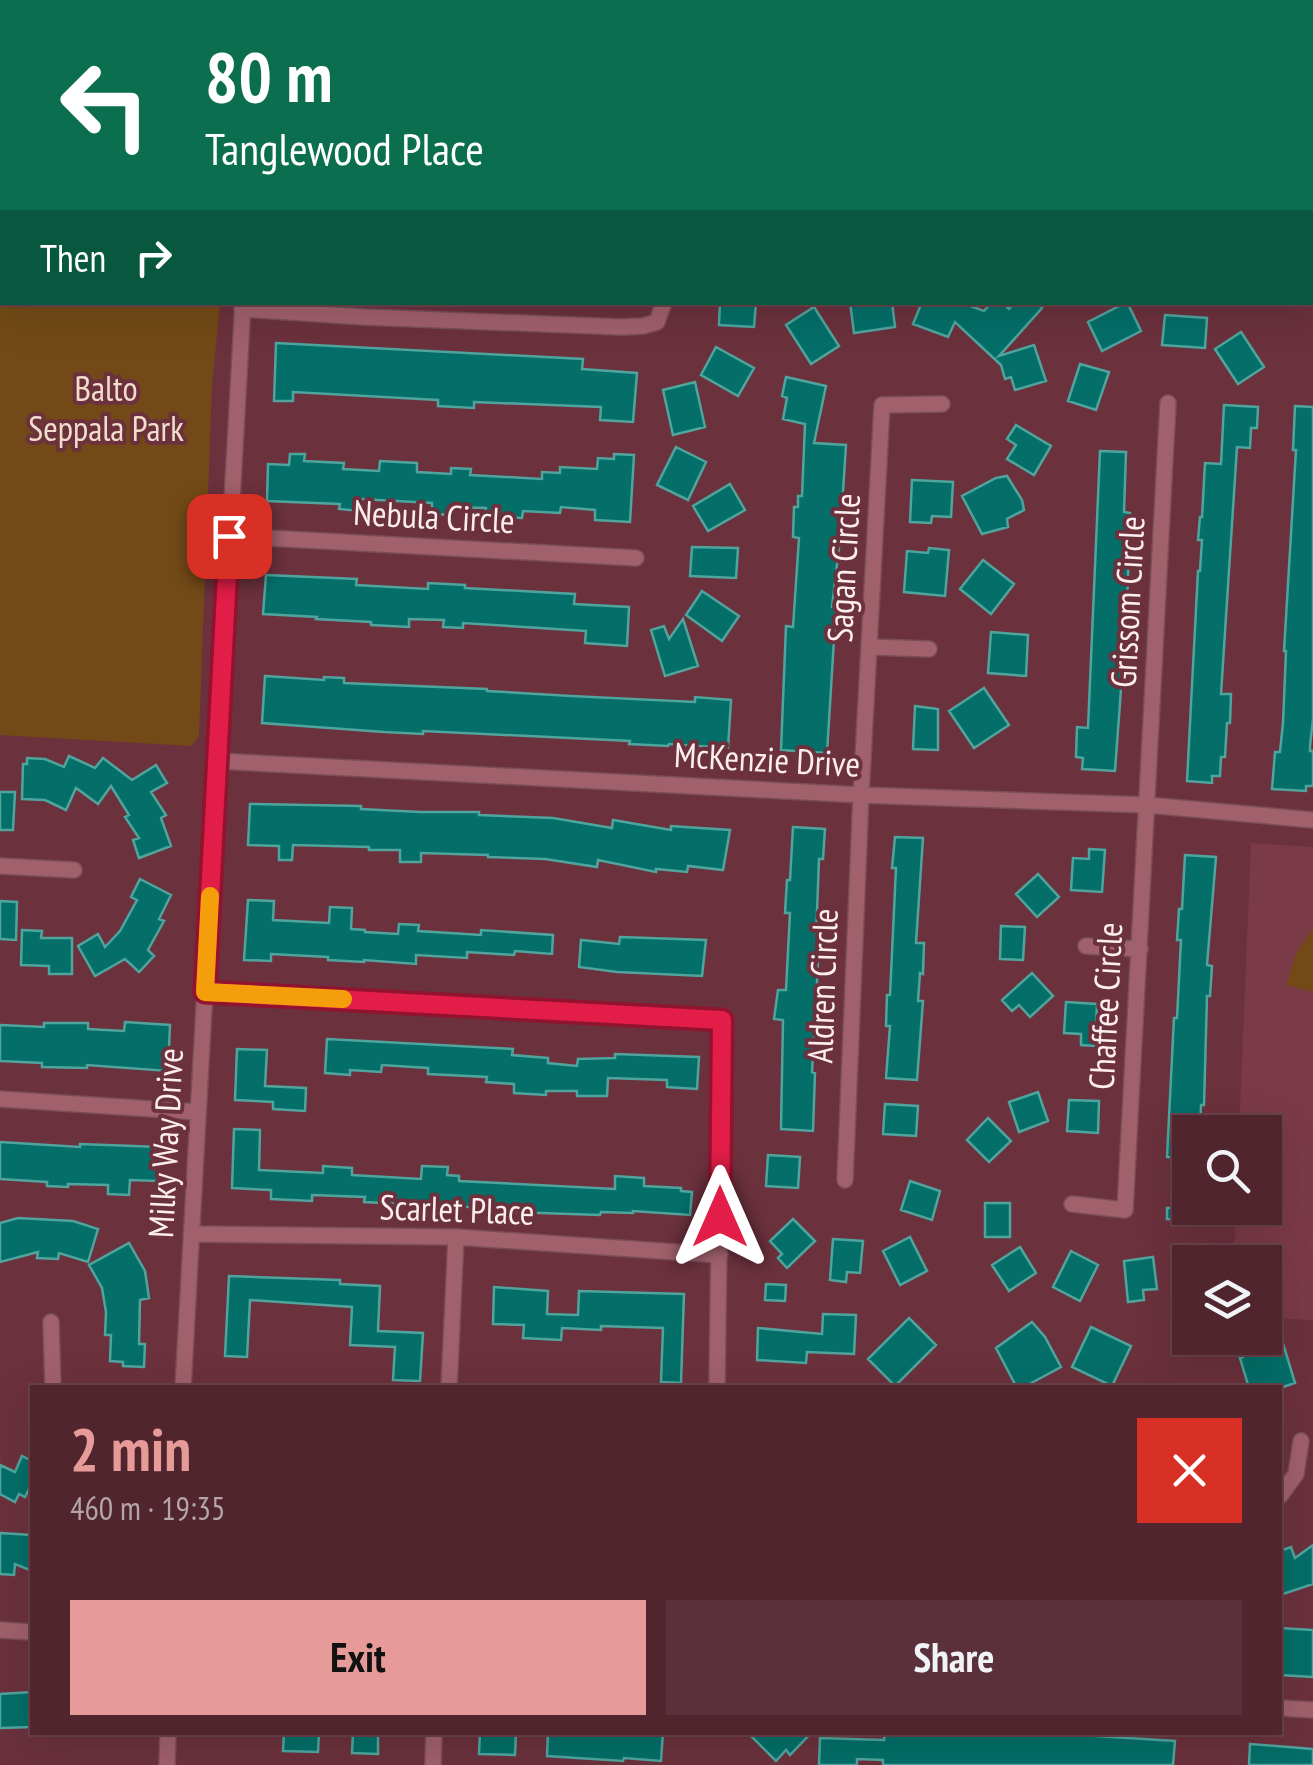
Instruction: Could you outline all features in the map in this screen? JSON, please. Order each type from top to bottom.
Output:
[{"type":"street","points":[[242,306],[621,327],[657,322],[663,305]]},
{"type":"street","name":"Milky Way Drive","points":[[184,1385],[242,306]]},
{"type":"street","name":"Grissom Circle","points":[[1147,805],[1168,403]]},
{"type":"street","name":"Sagan Circle","points":[[861,795],[882,405],[942,404]]},
{"type":"street","name":"Nebula Circle","points":[[229,536],[636,558]]},
{"type":"street","points":[[870,647],[929,649]]},
{"type":"street","name":"McKenzie Drive","points":[[218,761],[861,795],[1147,805],[1313,820]]},
{"type":"street","name":"Aldren Circle","points":[[845,1180],[861,795]]},
{"type":"street","name":"Chaffee Circle","points":[[1072,1204],[1125,1210],[1147,805]]},
{"type":"street","points":[[0,866],[74,870]]},
{"type":"street","points":[[1086,946],[1140,949]]},
{"type":"street","points":[[205,992],[722,1020],[717,1385]]},
{"type":"street","points":[[0,1100],[198,1112]]},
{"type":"street","name":"Scarlet Place","points":[[191,1234],[456,1237],[720,1255]]},
{"type":"street","points":[[449,1385],[456,1237]]},
{"type":"street","points":[[51,1322],[52,1385]]},
{"type":"street","points":[[1282,1493],[1296,1474],[1301,1441]]},
{"type":"street","points":[[0,1630],[30,1632]]},
{"type":"street","points":[[1282,1708],[1313,1710]]},
{"type":"street","points":[[167,1765],[168,1735]]},
{"type":"street","points":[[432,1765],[434,1735]]},
{"type":"shaded area","points":[[1251,843],[1313,847],[1313,1320],[1282,1319],[1282,1245],[1235,1245],[1235,1225],[1282,1225],[1282,1115],[1240,1115]]},
{"type":"green space","name":"Balto Seppala Park","points":[[0,305],[220,305],[212,385],[199,736],[191,746],[0,735]]},
{"type":"green space","points":[[1313,928],[1313,992],[1286,985],[1296,953]]},
{"type":"building","points":[[720,305],[756,305],[754,327],[719,325]]},
{"type":"building","points":[[850,305],[892,305],[895,327],[854,333]]},
{"type":"building","points":[[921,305],[968,305],[984,311],[989,305],[1005,305],[1009,309],[1012,305],[1039,305],[1042,308],[999,356],[1034,345],[1046,381],[1015,390],[1011,377],[1005,379],[1001,365],[955,322],[948,337],[913,324]]},
{"type":"building","points":[[1128,305],[1141,331],[1102,351],[1088,322]]},
{"type":"building","points":[[814,307],[839,346],[811,364],[786,325]]},
{"type":"building","points":[[1165,315],[1207,318],[1205,348],[1162,345]]},
{"type":"building","points":[[1241,332],[1264,367],[1238,384],[1215,349]]},
{"type":"building","points":[[276,343],[583,359],[582,369],[637,373],[633,422],[600,420],[601,407],[474,402],[474,408],[438,406],[438,400],[293,392],[293,401],[274,401]]},
{"type":"building","points":[[716,347],[754,368],[738,396],[701,375]]},
{"type":"building","points":[[1080,364],[1109,372],[1096,410],[1068,401]]},
{"type":"building","points":[[786,377],[826,386],[814,443],[846,445],[832,607],[836,607],[827,753],[781,750],[786,626],[793,627],[799,538],[793,537],[794,507],[798,507],[798,496],[802,496],[805,424],[783,419]]},
{"type":"building","points":[[695,382],[705,427],[673,435],[663,390]]},
{"type":"building","points":[[1224,405],[1258,407],[1257,428],[1251,428],[1250,448],[1237,447],[1221,694],[1231,694],[1230,723],[1220,776],[1212,776],[1212,783],[1187,781],[1205,463],[1221,464]]},
{"type":"building","points":[[1295,406],[1313,407],[1313,786],[1306,786],[1306,791],[1272,789],[1275,752],[1280,752],[1283,723]]},
{"type":"building","points":[[1016,425],[1051,446],[1034,475],[1007,459],[1016,445],[1007,439]]},
{"type":"building","points":[[676,447],[706,462],[688,500],[657,485]]},
{"type":"building","points":[[1100,451],[1126,452],[1124,512],[1130,513],[1115,771],[1082,769],[1083,758],[1076,757],[1077,727],[1088,728]]},
{"type":"building","points":[[290,454],[305,454],[304,461],[344,463],[343,469],[379,471],[380,461],[417,463],[417,472],[451,474],[451,468],[471,469],[470,475],[542,479],[542,472],[560,473],[560,467],[597,469],[598,458],[634,455],[630,522],[595,520],[595,510],[561,507],[560,513],[523,511],[522,518],[485,516],[486,508],[451,507],[451,515],[432,514],[432,503],[360,499],[359,511],[339,509],[340,504],[267,501],[268,464],[289,465]]},
{"type":"building","points":[[1007,476],[1024,510],[1007,519],[1008,527],[982,534],[962,496]]},
{"type":"building","points":[[912,480],[953,482],[951,517],[932,516],[931,523],[910,522]]},
{"type":"building","points":[[730,484],[745,510],[708,531],[693,506]]},
{"type":"building","points":[[692,547],[738,548],[736,578],[690,576]]},
{"type":"building","points":[[929,548],[949,550],[945,596],[904,592],[907,551],[928,553]]},
{"type":"building","points":[[983,560],[1014,584],[991,614],[960,589]]},
{"type":"building","points":[[266,575],[357,579],[356,585],[428,589],[428,583],[575,594],[574,604],[629,607],[627,646],[585,643],[586,631],[463,623],[463,628],[443,627],[444,620],[409,619],[409,627],[371,625],[263,614]]},
{"type":"building","points":[[702,591],[739,616],[722,641],[686,615]]},
{"type":"building","points":[[683,619],[698,666],[665,676],[651,630],[664,626],[669,639]]},
{"type":"building","points":[[991,632],[1028,635],[1026,676],[988,673]]},
{"type":"building","points":[[265,676],[344,678],[344,683],[571,696],[731,700],[728,748],[262,723]]},
{"type":"building","points":[[984,688],[1009,725],[974,748],[949,711]]},
{"type":"building","points":[[915,706],[938,709],[938,750],[913,749]]},
{"type":"building","points":[[69,756],[95,768],[103,758],[132,780],[156,765],[167,783],[151,792],[166,815],[161,818],[171,846],[139,858],[133,840],[139,838],[111,786],[98,804],[76,788],[66,810],[45,800],[22,799],[23,764],[27,764],[27,758],[45,759],[64,767]]},
{"type":"building","points":[[0,792],[15,792],[13,830],[0,830]]},
{"type":"building","points":[[250,804],[479,812],[612,828],[613,820],[671,830],[671,826],[730,830],[723,870],[688,866],[687,872],[656,872],[598,860],[597,867],[545,859],[421,853],[421,862],[400,862],[400,850],[293,845],[292,860],[279,860],[279,846],[248,845]]},
{"type":"building","points":[[793,827],[825,829],[823,859],[819,859],[816,937],[817,983],[821,984],[812,1072],[813,1131],[781,1129],[783,1020],[774,1019],[778,990],[786,990],[790,913],[785,913]]},
{"type":"building","points":[[895,837],[923,838],[916,943],[924,943],[918,1001],[923,1001],[917,1080],[886,1078]]},
{"type":"building","points":[[1089,849],[1105,850],[1102,892],[1071,890],[1073,858],[1089,859]]},
{"type":"building","points":[[1185,855],[1216,857],[1207,965],[1212,966],[1207,996],[1204,1105],[1201,1115],[1172,1115],[1172,1157],[1167,1157],[1181,940],[1177,940]]},
{"type":"building","points":[[1038,874],[1059,897],[1037,917],[1016,894]]},
{"type":"building","points":[[140,879],[171,895],[159,919],[164,921],[148,950],[154,956],[139,972],[125,959],[95,976],[78,946],[98,934],[105,947],[120,931],[137,900],[131,897]]},
{"type":"building","points":[[248,900],[274,901],[273,920],[329,923],[330,907],[352,908],[351,929],[365,932],[398,934],[399,924],[419,925],[418,931],[553,935],[552,954],[467,952],[467,958],[416,955],[416,964],[271,954],[271,961],[244,960]]},
{"type":"building","points":[[0,901],[17,902],[16,940],[0,939]]},
{"type":"building","points":[[1001,926],[1025,927],[1023,960],[1000,959]]},
{"type":"building","points":[[22,930],[42,931],[41,938],[72,938],[72,974],[49,974],[49,966],[21,965]]},
{"type":"building","points":[[620,937],[706,940],[702,976],[579,967],[581,940],[619,944]]},
{"type":"building","points":[[1032,973],[1053,996],[1030,1017],[1019,1005],[1012,1011],[1002,1000]]},
{"type":"building","points":[[1066,1002],[1097,1004],[1095,1046],[1081,1045],[1081,1034],[1064,1033]]},
{"type":"building","points":[[125,1022],[170,1025],[168,1071],[87,1065],[42,1067],[42,1063],[0,1061],[0,1025],[88,1023],[88,1029],[124,1031]]},
{"type":"building","points":[[327,1039],[513,1049],[512,1055],[548,1058],[548,1063],[577,1066],[578,1059],[615,1058],[615,1054],[699,1057],[697,1089],[667,1087],[667,1080],[608,1078],[607,1096],[577,1096],[577,1091],[546,1091],[546,1095],[514,1093],[514,1084],[486,1082],[487,1077],[428,1074],[428,1068],[382,1065],[381,1072],[325,1073]]},
{"type":"building","points":[[237,1049],[267,1050],[265,1086],[306,1088],[305,1111],[273,1109],[273,1102],[235,1100]]},
{"type":"building","points":[[1038,1092],[1048,1121],[1019,1132],[1009,1102]]},
{"type":"building","points":[[1069,1100],[1099,1101],[1098,1133],[1067,1131]]},
{"type":"building","points":[[885,1104],[918,1106],[916,1136],[883,1134]]},
{"type":"building","points":[[988,1118],[1011,1141],[989,1162],[967,1140]]},
{"type":"building","points":[[234,1129],[260,1130],[259,1170],[323,1173],[323,1166],[352,1168],[352,1175],[421,1179],[422,1166],[448,1167],[447,1175],[459,1176],[459,1181],[615,1189],[615,1176],[644,1178],[644,1186],[692,1192],[690,1215],[633,1211],[600,1215],[510,1212],[364,1202],[365,1197],[312,1195],[312,1201],[271,1199],[271,1190],[232,1188]]},
{"type":"building","points":[[0,1142],[160,1147],[158,1181],[130,1180],[129,1195],[108,1194],[108,1185],[47,1186],[47,1182],[0,1179]]},
{"type":"building","points":[[768,1155],[800,1157],[798,1188],[766,1186]]},
{"type":"building","points":[[910,1181],[940,1191],[932,1220],[901,1210]]},
{"type":"building","points":[[985,1203],[1010,1203],[1010,1237],[985,1237]]},
{"type":"building","points":[[18,1218],[73,1221],[98,1229],[88,1262],[59,1253],[58,1259],[37,1258],[38,1252],[0,1262],[0,1223]]},
{"type":"building","points":[[793,1219],[815,1241],[787,1268],[778,1258],[782,1254],[770,1241]]},
{"type":"building","points":[[910,1237],[927,1271],[900,1285],[883,1251]]},
{"type":"building","points":[[833,1239],[863,1241],[860,1273],[847,1272],[846,1282],[830,1280]]},
{"type":"building","points":[[129,1243],[145,1271],[149,1298],[140,1300],[139,1344],[145,1344],[144,1367],[110,1361],[111,1335],[105,1335],[102,1288],[89,1265]]},
{"type":"building","points":[[1020,1247],[1036,1273],[1009,1291],[992,1265]]},
{"type":"building","points":[[1071,1251],[1098,1265],[1080,1301],[1053,1287]]},
{"type":"building","points":[[1153,1257],[1157,1289],[1143,1290],[1144,1300],[1128,1302],[1124,1261]]},
{"type":"building","points":[[229,1276],[340,1280],[340,1284],[380,1286],[378,1331],[423,1333],[420,1381],[393,1380],[395,1347],[350,1345],[352,1307],[250,1300],[247,1357],[225,1356]]},
{"type":"building","points":[[766,1284],[786,1285],[785,1301],[765,1300]]},
{"type":"building","points":[[494,1287],[548,1291],[547,1314],[578,1315],[579,1291],[684,1294],[681,1383],[661,1382],[663,1328],[562,1328],[561,1340],[523,1338],[524,1325],[493,1324]]},
{"type":"building","points":[[823,1314],[856,1315],[854,1354],[807,1352],[806,1363],[757,1360],[758,1328],[822,1334]]},
{"type":"building","points":[[909,1318],[936,1345],[896,1385],[868,1359]]},
{"type":"building","points":[[1032,1322],[1061,1367],[1028,1385],[1015,1385],[996,1348]]},
{"type":"building","points":[[1091,1327],[1131,1346],[1112,1385],[1072,1367]]},
{"type":"building","points":[[1282,1340],[1295,1383],[1282,1387],[1248,1385],[1240,1358],[1282,1355]]},
{"type":"building","points":[[22,1456],[30,1460],[30,1487],[25,1497],[19,1494],[15,1502],[0,1494],[0,1465],[15,1472]]},
{"type":"building","points":[[0,1533],[30,1535],[30,1570],[15,1564],[14,1575],[0,1574]]},
{"type":"building","points":[[1313,1545],[1313,1584],[1282,1594],[1282,1550],[1291,1547],[1295,1558]]},
{"type":"building","points":[[1282,1628],[1313,1630],[1313,1677],[1282,1675]]},
{"type":"building","points":[[30,1692],[30,1727],[0,1728],[0,1694]]},
{"type":"building","points":[[284,1735],[319,1735],[318,1752],[283,1751]]},
{"type":"building","points":[[353,1735],[378,1735],[378,1754],[352,1753]]},
{"type":"building","points":[[480,1735],[516,1735],[515,1755],[479,1754]]},
{"type":"building","points":[[548,1735],[663,1735],[661,1761],[547,1756]]},
{"type":"building","points":[[750,1735],[809,1735],[790,1755],[786,1750],[776,1761]]},
{"type":"building","points":[[885,1735],[1080,1735],[1175,1741],[1173,1765],[883,1765],[883,1760],[857,1759],[857,1765],[819,1765],[820,1738],[884,1740]]},
{"type":"building","points":[[1250,1744],[1313,1749],[1313,1765],[1249,1765]]},
{"type":"slow traffic","points":[[210,896],[205,992],[343,999]]},
{"type":"route","points":[[229,536],[205,992],[722,1020],[720,1217]]}]
